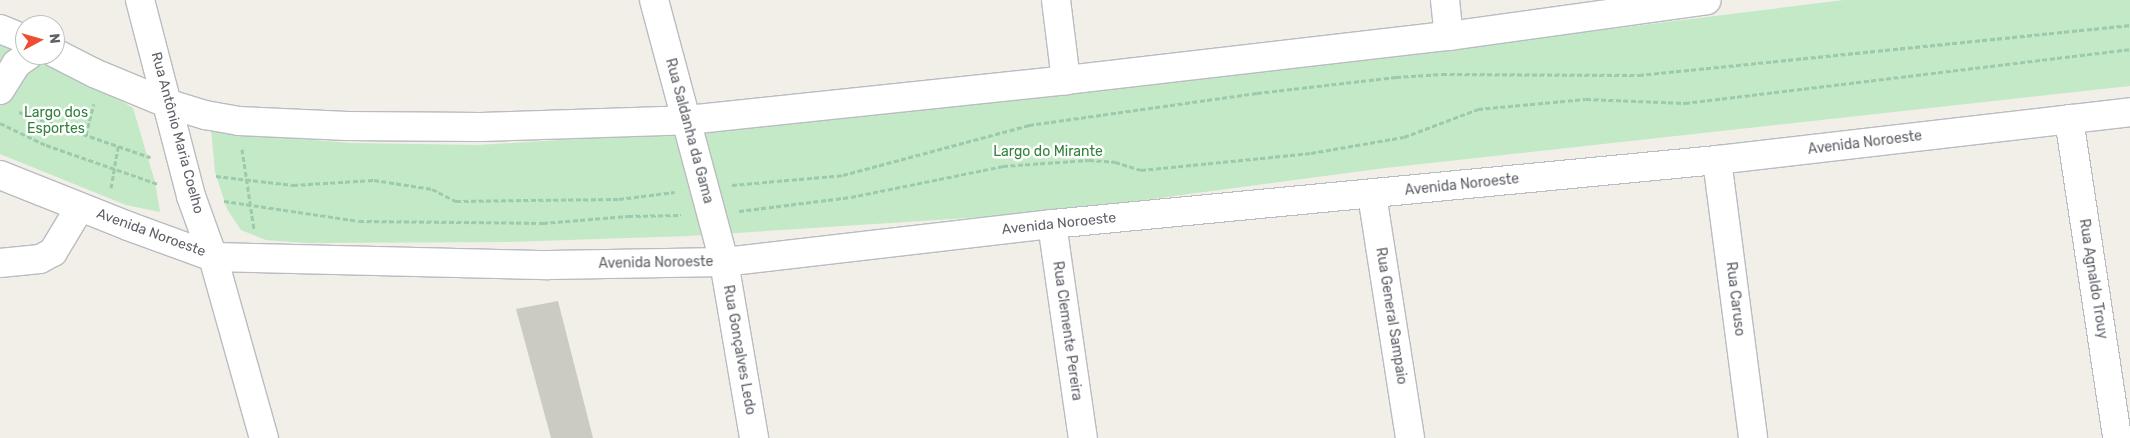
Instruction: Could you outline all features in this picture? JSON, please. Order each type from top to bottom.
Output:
[{"type":"main road","name":"Rua Antônio Maria Coelho","points":[[140,0],[169,104],[191,196],[213,257],[264,438]]},
{"type":"main road","name":"Rua Saldanha da Gama","points":[[654,0],[724,262]]},
{"type":"main road","points":[[1056,0],[1066,80]]},
{"type":"main road","points":[[1445,0],[1449,36]]},
{"type":"main road","points":[[65,58],[94,73],[169,104],[206,116],[239,121],[347,126],[481,127],[687,120],[1066,80],[1449,36],[1707,0]]},
{"type":"main road","points":[[0,29],[15,36]]},
{"type":"main road","points":[[0,90],[15,65]]},
{"type":"main road","name":"Avenida Noroeste","points":[[0,174],[80,207],[213,257],[549,265],[724,262],[1052,224],[1717,160],[2130,112]]},
{"type":"main road","name":"Rua Agnaldo Trouy","points":[[2069,119],[2117,438]]},
{"type":"main road","name":"Rua Caruso","points":[[1717,160],[1753,438]]},
{"type":"main road","name":"Rua General Sampaio","points":[[1372,194],[1410,438]]},
{"type":"main road","points":[[0,263],[40,260],[53,252],[80,207]]},
{"type":"main road","name":"Rua Clemente Pereira","points":[[1052,224],[1083,438]]},
{"type":"main road","name":"Rua Gonçalves Ledo","points":[[724,262],[754,438]]},
{"type":"path","points":[[724,186],[843,175],[1028,125],[1257,93],[1442,74],[1639,75],[2130,24]]},
{"type":"path","points":[[0,123],[46,145],[191,196],[359,221],[543,223],[628,216],[711,214],[851,197],[1003,166],[1088,160],[1115,162],[1142,170],[1311,153],[1404,137],[1478,109],[1586,99],[1685,103],[2130,49]]},
{"type":"path","points":[[86,135],[94,104]]},
{"type":"path","points":[[18,112],[139,154]]},
{"type":"path","points":[[111,192],[118,146]]},
{"type":"path","points":[[241,146],[254,234]]},
{"type":"path","points":[[214,176],[293,185],[374,180],[432,190],[456,201],[619,199],[676,192]]},
{"type":"green space","name":"Largo do Mirante","points":[[1844,0],[2130,0],[2130,86],[1385,168],[1047,213],[688,236],[508,242],[306,243],[266,240],[241,230],[227,209],[215,172],[211,128],[261,136],[352,143],[478,145],[721,130],[1454,48]]},
{"type":"green space","name":"Largo dos Esportes","points":[[0,45],[15,51],[15,65],[54,65],[75,73],[133,108],[155,182],[160,212],[126,205],[0,154]]},
{"type":"building","points":[[558,301],[593,438],[551,438],[516,309]]}]
